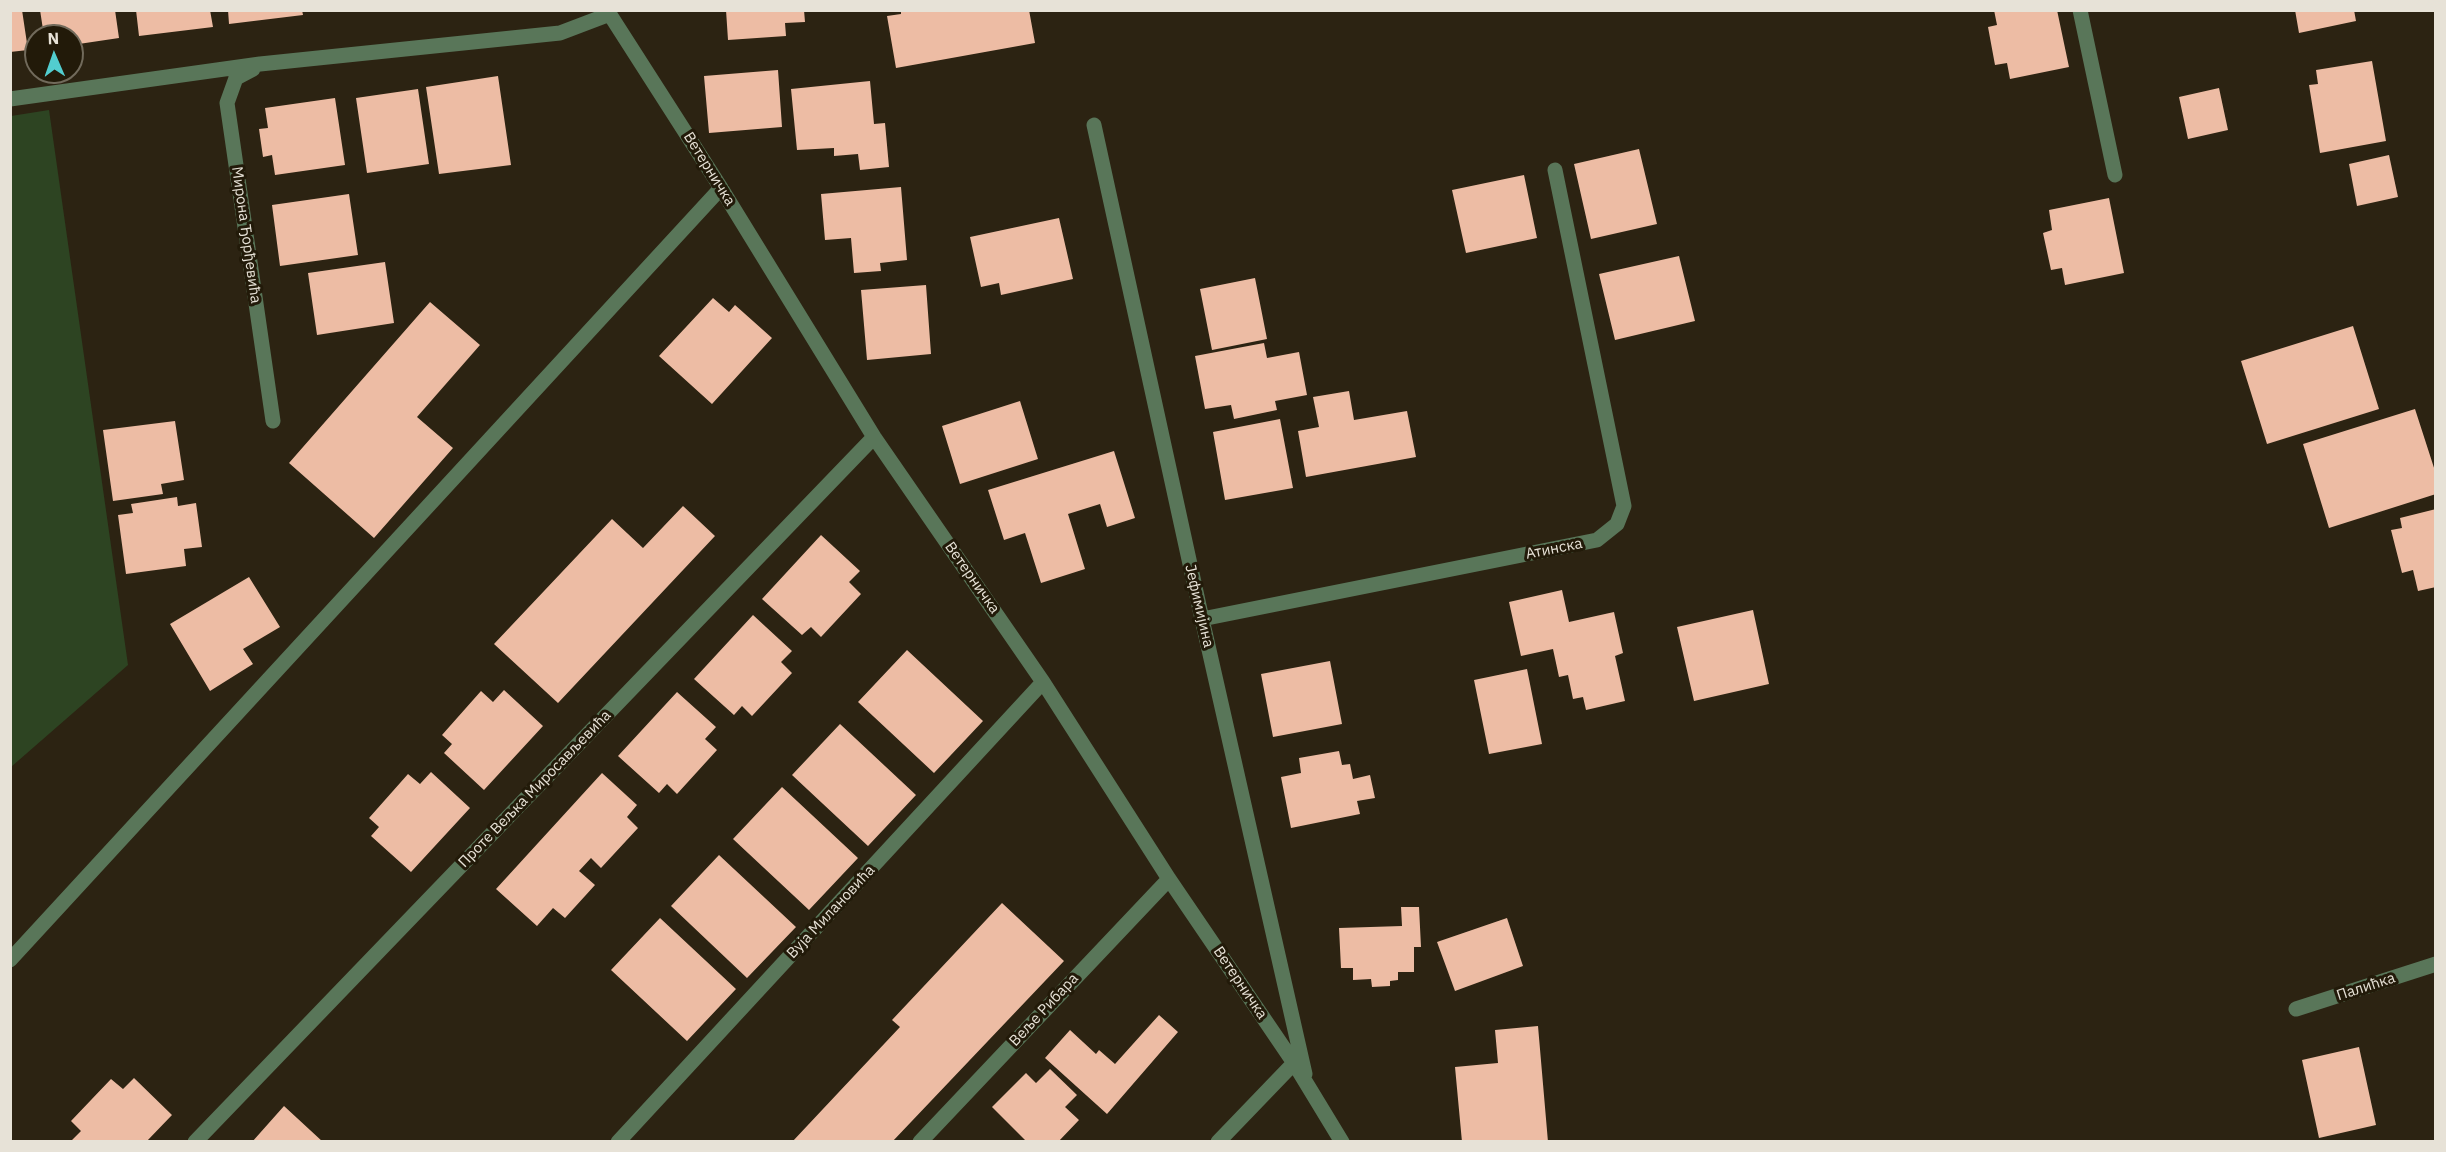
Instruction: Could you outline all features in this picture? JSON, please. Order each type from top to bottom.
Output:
[{"type":"street","points":[[2079,10],[2115,175]]},
{"type":"street","name":"Мирона Ђорђевића","points":[[10,99],[260,64],[560,33],[609,13]]},
{"type":"street","name":"Ветерничка","points":[[609,13],[721,188],[874,437],[1043,682],[1169,879],[1294,1063],[1342,1142]]},
{"type":"street","name":"Мирона Ђорђевића","points":[[260,64],[236,78],[227,103],[273,421]]},
{"type":"street","name":"Јефимијина","points":[[1094,125],[1202,619],[1308,1085]]},
{"type":"street","name":"Атинска","points":[[1202,619],[1598,540],[1617,524],[1624,506],[1555,170]]},
{"type":"street","points":[[10,960],[721,188]]},
{"type":"street","name":"Проте Вељка Миросављевића","points":[[195,1142],[874,437]]},
{"type":"street","name":"Вуја Милановића","points":[[618,1142],[1043,682]]},
{"type":"street","name":"Веље Рибара","points":[[920,1142],[1169,879]]},
{"type":"street","name":"Палићка","points":[[2296,1009],[2436,964]]},
{"type":"street","points":[[1218,1142],[1294,1063]]},
{"type":"green space","points":[[49,110],[128,665],[11,767],[11,116]]},
{"type":"building","points":[[10,10],[22,10],[24,50],[10,52]]},
{"type":"building","points":[[40,10],[115,10],[119,38],[84,43],[84,24],[42,24]]},
{"type":"building","points":[[136,10],[210,10],[213,27],[139,36]]},
{"type":"building","points":[[228,10],[302,10],[303,15],[229,24]]},
{"type":"building","points":[[726,10],[804,10],[805,22],[785,23],[786,36],[728,40]]},
{"type":"building","points":[[901,10],[1029,10],[1035,43],[896,68],[887,16],[901,14]]},
{"type":"building","points":[[1994,10],[2057,10],[2069,67],[2010,79],[2007,63],[1995,65],[1988,27],[1997,25]]},
{"type":"building","points":[[2295,10],[2354,10],[2356,21],[2299,33]]},
{"type":"building","points":[[2372,61],[2386,141],[2320,153],[2309,85],[2318,84],[2316,70]]},
{"type":"building","points":[[778,70],[782,127],[709,133],[704,76]]},
{"type":"building","points":[[498,76],[511,165],[439,174],[426,87]]},
{"type":"building","points":[[870,81],[874,124],[885,123],[889,167],[860,170],[858,154],[834,156],[834,148],[797,150],[791,89]]},
{"type":"building","points":[[2219,88],[2228,130],[2188,139],[2179,97]]},
{"type":"building","points":[[418,89],[429,164],[367,173],[356,98]]},
{"type":"building","points":[[335,98],[345,165],[275,175],[272,155],[263,157],[259,129],[268,128],[265,108]]},
{"type":"building","points":[[1639,149],[1657,224],[1591,239],[1574,164]]},
{"type":"building","points":[[2389,155],[2398,197],[2357,206],[2349,164]]},
{"type":"building","points":[[1524,175],[1537,238],[1466,253],[1452,190]]},
{"type":"building","points":[[901,187],[907,260],[880,263],[881,271],[854,273],[851,238],[825,240],[821,194]]},
{"type":"building","points":[[349,194],[358,255],[280,266],[272,205]]},
{"type":"building","points":[[2109,198],[2124,273],[2065,285],[2062,268],[2051,270],[2043,233],[2052,230],[2049,210]]},
{"type":"building","points":[[1059,218],[1073,279],[1001,295],[999,283],[981,287],[970,237]]},
{"type":"building","points":[[1679,256],[1695,321],[1615,340],[1599,274]]},
{"type":"building","points":[[385,262],[394,323],[317,335],[308,273]]},
{"type":"building","points":[[1255,278],[1267,339],[1212,350],[1200,289]]},
{"type":"building","points":[[926,285],[931,354],[867,360],[861,290]]},
{"type":"building","points":[[713,298],[729,312],[735,305],[772,338],[712,404],[659,356]]},
{"type":"building","points":[[430,302],[480,345],[417,417],[453,448],[374,538],[289,463]]},
{"type":"building","points":[[2353,326],[2379,409],[2267,444],[2241,361]]},
{"type":"building","points":[[1264,343],[1267,358],[1299,352],[1307,395],[1275,401],[1277,410],[1234,419],[1231,405],[1205,409],[1195,356]]},
{"type":"building","points":[[1349,391],[1354,420],[1407,411],[1416,457],[1306,477],[1298,431],[1319,427],[1313,397]]},
{"type":"building","points":[[1020,401],[1038,459],[960,484],[942,426]]},
{"type":"building","points":[[2415,409],[2436,474],[2436,494],[2329,528],[2303,444]]},
{"type":"building","points":[[1280,419],[1293,488],[1225,500],[1213,432]]},
{"type":"building","points":[[175,421],[184,480],[161,484],[163,494],[113,501],[103,430]]},
{"type":"building","points":[[1114,451],[1135,518],[1107,527],[1100,504],[1068,514],[1085,569],[1041,583],[1025,533],[1004,540],[988,490]]},
{"type":"building","points":[[177,497],[178,506],[196,503],[202,547],[184,549],[186,566],[126,574],[118,515],[133,513],[131,504]]},
{"type":"building","points":[[683,506],[715,536],[558,703],[494,644],[612,519],[643,548]]},
{"type":"building","points":[[2436,509],[2436,587],[2418,591],[2413,570],[2402,573],[2391,530],[2402,528],[2400,518]]},
{"type":"building","points":[[821,535],[860,571],[849,582],[861,594],[821,637],[811,627],[802,635],[762,599]]},
{"type":"building","points":[[249,577],[280,627],[243,649],[253,664],[210,691],[170,624]]},
{"type":"building","points":[[1562,590],[1569,622],[1614,612],[1623,653],[1615,656],[1625,701],[1586,710],[1583,697],[1573,699],[1568,675],[1559,677],[1553,649],[1521,656],[1509,602]]},
{"type":"building","points":[[1753,610],[1769,684],[1694,701],[1677,627]]},
{"type":"building","points":[[753,615],[792,651],[781,662],[792,673],[752,716],[742,706],[734,715],[694,679]]},
{"type":"building","points":[[907,650],[983,721],[934,773],[858,702]]},
{"type":"building","points":[[1330,661],[1342,724],[1273,737],[1261,674]]},
{"type":"building","points":[[1527,669],[1542,744],[1489,754],[1474,680]]},
{"type":"building","points":[[504,690],[543,726],[484,790],[444,753],[452,744],[442,735],[481,691],[493,702]]},
{"type":"building","points":[[677,692],[716,727],[705,739],[717,750],[677,794],[667,784],[659,793],[618,756]]},
{"type":"building","points":[[840,724],[916,795],[868,846],[792,775]]},
{"type":"building","points":[[1339,751],[1342,765],[1350,764],[1353,779],[1370,775],[1375,798],[1357,801],[1360,814],[1291,828],[1281,777],[1301,773],[1299,758]]},
{"type":"building","points":[[431,772],[470,808],[411,872],[371,836],[379,827],[369,818],[408,774],[420,784]]},
{"type":"building","points":[[602,773],[637,805],[627,817],[638,828],[601,868],[591,858],[579,871],[595,885],[565,918],[553,908],[537,926],[496,889]]},
{"type":"building","points":[[782,787],[858,858],[809,910],[733,839]]},
{"type":"building","points":[[719,855],[796,927],[747,978],[671,906]]},
{"type":"building","points":[[1002,903],[1064,961],[892,1142],[792,1142],[900,1027],[892,1020]]},
{"type":"building","points":[[1401,907],[1419,907],[1421,947],[1414,947],[1414,972],[1398,972],[1398,980],[1390,981],[1390,986],[1372,987],[1371,979],[1353,980],[1353,968],[1341,968],[1339,928],[1402,926]]},
{"type":"building","points":[[660,918],[736,989],[687,1041],[611,970]]},
{"type":"building","points":[[1507,918],[1523,966],[1455,991],[1437,942]]},
{"type":"building","points":[[1159,1015],[1178,1032],[1107,1114],[1045,1058],[1070,1030],[1096,1054],[1099,1050],[1115,1064]]},
{"type":"building","points":[[1538,1026],[1548,1142],[1462,1142],[1455,1067],[1498,1063],[1495,1030]]},
{"type":"building","points":[[2359,1047],[2376,1125],[2319,1138],[2302,1060]]},
{"type":"building","points":[[1050,1069],[1077,1095],[1065,1107],[1079,1120],[1058,1142],[1027,1142],[992,1107],[1026,1073],[1036,1083]]},
{"type":"building","points":[[134,1078],[172,1115],[146,1142],[74,1142],[72,1140],[81,1131],[71,1121],[111,1079],[123,1089]]},
{"type":"building","points":[[284,1106],[323,1142],[252,1142]]}]
